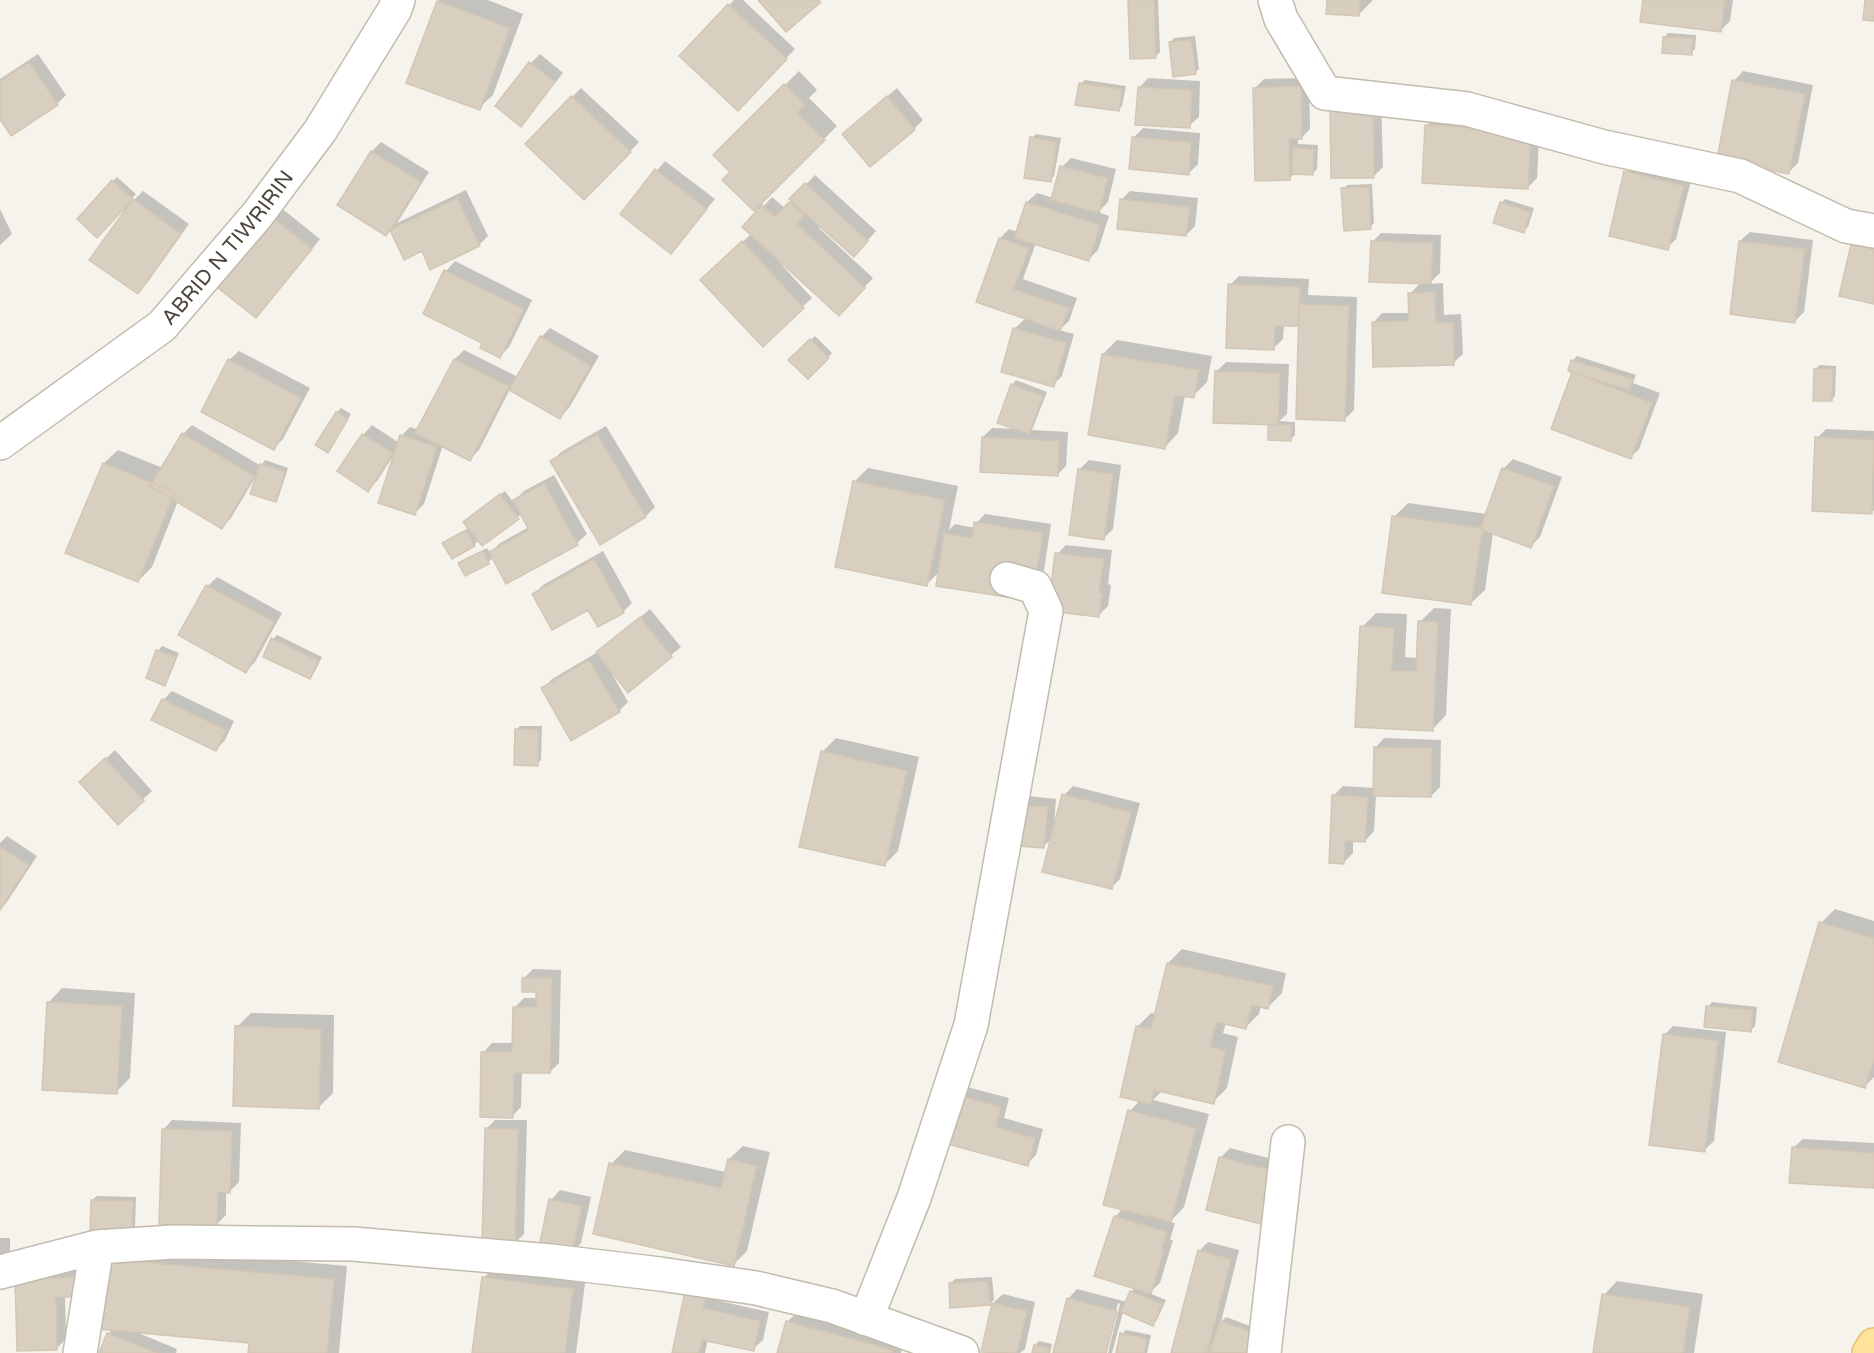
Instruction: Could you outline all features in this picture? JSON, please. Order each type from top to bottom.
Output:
[{"type":"main road","points":[[1869,1353],[1874,1345]]},
{"type":"street","name":"ABRID N TIWRIRIN","points":[[0,443],[162,326],[258,214],[320,131],[395,9],[398,0]]},
{"type":"street","points":[[1275,0],[1281,19],[1325,93],[1467,109],[1604,147],[1740,176],[1846,226],[1874,231]]},
{"type":"street","points":[[866,1319],[914,1198],[971,1025],[1046,611],[1035,587],[1007,579]]},
{"type":"street","points":[[1264,1353],[1288,1142]]},
{"type":"street","points":[[0,1272],[98,1247],[173,1242],[353,1244],[551,1261],[756,1288],[832,1306],[962,1353]]},
{"type":"street","points":[[80,1353],[98,1247]]},
{"type":"building","points":[[758,0],[818,0],[821,2],[786,32]]},
{"type":"building","points":[[1128,0],[1154,0],[1156,58],[1130,59]]},
{"type":"building","points":[[1327,0],[1360,0],[1359,16],[1326,14]]},
{"type":"building","points":[[1643,0],[1725,0],[1721,32],[1640,22]]},
{"type":"building","points":[[1865,0],[1874,0],[1874,21],[1863,20]]},
{"type":"building","points":[[437,1],[510,28],[480,110],[406,83]]},
{"type":"building","points":[[728,4],[787,59],[738,111],[679,56]]},
{"type":"building","points":[[1663,37],[1693,38],[1692,55],[1662,53]]},
{"type":"building","points":[[1191,40],[1196,74],[1173,77],[1169,42]]},
{"type":"building","points":[[29,62],[58,105],[11,136],[0,119],[0,81]]},
{"type":"building","points":[[529,62],[555,82],[521,127],[495,106]]},
{"type":"building","points":[[1732,80],[1805,94],[1789,174],[1751,167],[1752,161],[1718,154]]},
{"type":"building","points":[[1079,83],[1122,89],[1119,111],[1075,105]]},
{"type":"building","points":[[784,84],[805,105],[797,113],[825,140],[754,211],[722,180],[730,172],[713,155]]},
{"type":"building","points":[[1301,86],[1302,139],[1289,139],[1290,180],[1255,181],[1253,88]]},
{"type":"building","points":[[1138,87],[1192,90],[1190,128],[1135,125]]},
{"type":"building","points":[[571,96],[631,152],[584,200],[525,144]]},
{"type":"building","points":[[887,96],[915,130],[870,167],[842,134]]},
{"type":"building","points":[[1330,105],[1373,105],[1374,178],[1331,178]]},
{"type":"building","points":[[1425,125],[1531,131],[1528,189],[1422,183]]},
{"type":"building","points":[[1030,137],[1057,142],[1051,182],[1024,178]]},
{"type":"building","points":[[1132,137],[1191,142],[1189,175],[1129,169]]},
{"type":"building","points":[[1293,148],[1314,149],[1313,175],[1292,174]]},
{"type":"building","points":[[371,151],[421,182],[386,236],[337,205]]},
{"type":"building","points":[[1060,166],[1108,178],[1099,213],[1051,200]]},
{"type":"building","points":[[655,169],[707,209],[671,254],[620,214]]},
{"type":"building","points":[[1624,171],[1684,186],[1668,250],[1609,236]]},
{"type":"building","points":[[112,180],[133,199],[97,238],[77,219]]},
{"type":"building","points":[[805,183],[868,241],[854,257],[789,199]]},
{"type":"building","points":[[1369,187],[1371,229],[1344,231],[1341,188]]},
{"type":"building","points":[[457,198],[480,246],[430,270],[422,251],[404,260],[390,230]]},
{"type":"building","points":[[133,199],[181,234],[138,294],[89,260]]},
{"type":"building","points":[[1120,199],[1190,207],[1186,236],[1117,229]]},
{"type":"building","points":[[789,202],[805,215],[797,224],[865,288],[839,316],[742,227],[762,205],[775,217]]},
{"type":"building","points":[[1026,202],[1100,225],[1089,261],[1014,238]]},
{"type":"building","points":[[1500,202],[1530,212],[1524,233],[1493,223]]},
{"type":"building","points":[[270,215],[312,249],[256,318],[213,284]]},
{"type":"building","points":[[1853,236],[1874,241],[1874,304],[1839,296]]},
{"type":"building","points":[[999,238],[1029,248],[1014,289],[1069,308],[1060,331],[976,302]]},
{"type":"building","points":[[742,241],[804,308],[763,347],[700,280]]},
{"type":"building","points":[[1371,241],[1433,243],[1431,284],[1369,282]]},
{"type":"building","points":[[1739,241],[1805,249],[1795,323],[1730,314]]},
{"type":"building","points":[[444,270],[524,309],[500,358],[480,348],[482,343],[423,314]]},
{"type":"building","points":[[1228,284],[1300,287],[1299,326],[1275,326],[1274,350],[1226,348]]},
{"type":"building","points":[[1435,292],[1436,323],[1453,323],[1454,365],[1373,367],[1372,322],[1409,321],[1408,293]]},
{"type":"building","points":[[1299,304],[1349,306],[1345,421],[1296,419]]},
{"type":"building","points":[[1013,328],[1066,343],[1054,387],[1001,372]]},
{"type":"building","points":[[540,336],[591,366],[560,419],[509,390]]},
{"type":"building","points":[[810,339],[829,358],[808,379],[788,360]]},
{"type":"building","points":[[1102,354],[1199,370],[1194,398],[1175,395],[1165,449],[1088,435]]},
{"type":"building","points":[[228,359],[301,398],[274,450],[201,412]]},
{"type":"building","points":[[454,359],[509,386],[470,461],[415,433]]},
{"type":"building","points":[[1571,360],[1633,379],[1629,390],[1568,371]]},
{"type":"building","points":[[1814,369],[1833,369],[1832,401],[1813,401]]},
{"type":"building","points":[[1215,371],[1280,373],[1278,425],[1213,423]]},
{"type":"building","points":[[1572,372],[1652,403],[1631,459],[1551,429]]},
{"type":"building","points":[[1011,384],[1043,396],[1029,434],[997,423]]},
{"type":"building","points":[[336,412],[348,419],[328,453],[315,445]]},
{"type":"building","points":[[1268,425],[1292,425],[1291,441],[1268,440]]},
{"type":"building","points":[[182,433],[254,476],[222,529],[150,486]]},
{"type":"building","points":[[362,434],[393,453],[368,492],[337,471]]},
{"type":"building","points":[[597,434],[646,517],[600,545],[550,461]]},
{"type":"building","points":[[400,435],[437,447],[415,515],[378,503]]},
{"type":"building","points":[[982,437],[1059,441],[1058,476],[980,472]]},
{"type":"building","points":[[1815,437],[1874,440],[1872,514],[1812,511]]},
{"type":"building","points":[[103,463],[175,492],[138,582],[65,553]]},
{"type":"building","points":[[260,464],[285,472],[276,502],[250,494]]},
{"type":"building","points":[[1502,468],[1554,486],[1531,548],[1480,529]]},
{"type":"building","points":[[1078,469],[1113,474],[1104,540],[1069,535]]},
{"type":"building","points":[[853,481],[945,500],[927,586],[835,567]]},
{"type":"building","points":[[544,483],[578,545],[506,584],[489,552],[529,530],[513,500]]},
{"type":"building","points":[[500,494],[519,519],[482,546],[463,522]]},
{"type":"building","points":[[1392,516],[1483,528],[1471,605],[1382,593]]},
{"type":"building","points":[[974,522],[1043,533],[1032,601],[936,586],[944,533],[972,538]]},
{"type":"building","points":[[466,530],[475,546],[452,559],[442,543]]},
{"type":"building","points":[[483,551],[489,564],[465,576],[458,563]]},
{"type":"building","points":[[1055,553],[1104,559],[1099,593],[1102,594],[1099,617],[1048,611]]},
{"type":"building","points":[[594,559],[624,613],[598,627],[588,610],[552,630],[532,594]]},
{"type":"building","points":[[206,585],[274,622],[246,673],[178,635]]},
{"type":"building","points":[[640,617],[672,657],[628,693],[596,652]]},
{"type":"building","points":[[1418,621],[1438,622],[1433,731],[1355,727],[1360,626],[1394,628],[1392,671],[1416,671]]},
{"type":"building","points":[[271,638],[319,661],[310,679],[263,657]]},
{"type":"building","points":[[156,650],[176,657],[165,686],[146,678]]},
{"type":"building","points":[[589,660],[620,712],[571,741],[541,688]]},
{"type":"building","points":[[162,699],[226,730],[216,751],[151,720]]},
{"type":"building","points":[[515,729],[538,730],[538,766],[514,765]]},
{"type":"building","points":[[1374,747],[1432,748],[1431,797],[1373,796]]},
{"type":"building","points":[[821,751],[907,771],[885,866],[799,847]]},
{"type":"building","points":[[105,758],[144,801],[118,825],[79,782]]},
{"type":"building","points":[[1062,794],[1131,812],[1112,889],[1042,872]]},
{"type":"building","points":[[1332,795],[1368,797],[1365,842],[1345,841],[1344,864],[1329,863]]},
{"type":"building","points":[[1007,804],[1048,807],[1044,848],[1003,845]]},
{"type":"building","points":[[0,847],[29,865],[0,910]]},
{"type":"building","points":[[1819,922],[1874,938],[1874,1059],[1865,1088],[1778,1062]]},
{"type":"building","points":[[1167,963],[1273,986],[1268,1009],[1252,1005],[1246,1029],[1216,1022],[1210,1047],[1226,1051],[1214,1104],[1154,1090],[1151,1104],[1120,1097],[1136,1026],[1151,1029]]},
{"type":"building","points":[[522,978],[552,978],[550,1073],[514,1073],[513,1118],[480,1117],[481,1052],[512,1052],[513,1007],[536,1007],[536,992],[522,992]]},
{"type":"building","points":[[47,1002],[122,1006],[117,1094],[42,1090]]},
{"type":"building","points":[[1706,1006],[1753,1010],[1751,1032],[1704,1027]]},
{"type":"building","points":[[235,1026],[321,1029],[319,1109],[233,1106]]},
{"type":"building","points":[[1663,1034],[1718,1041],[1705,1152],[1649,1145]]},
{"type":"building","points":[[946,1092],[1001,1107],[996,1127],[1035,1138],[1028,1166],[933,1140]]},
{"type":"building","points":[[1128,1110],[1196,1128],[1171,1222],[1103,1205]]},
{"type":"building","points":[[485,1128],[518,1129],[515,1245],[482,1244]]},
{"type":"building","points":[[162,1129],[232,1131],[230,1193],[218,1192],[217,1226],[159,1224]]},
{"type":"building","points":[[1792,1147],[1874,1153],[1874,1188],[1789,1183]]},
{"type":"building","points":[[1219,1157],[1278,1172],[1265,1225],[1206,1210]]},
{"type":"building","points":[[728,1159],[757,1166],[734,1266],[593,1234],[609,1163],[721,1188]]},
{"type":"building","points":[[549,1199],[582,1206],[572,1254],[539,1247]]},
{"type":"building","points":[[91,1200],[133,1201],[132,1232],[90,1231]]},
{"type":"building","points":[[1114,1216],[1167,1232],[1151,1294],[1094,1276]]},
{"type":"building","points":[[1198,1250],[1231,1259],[1207,1353],[1171,1353]]},
{"type":"building","points":[[105,1259],[334,1279],[327,1353],[248,1353],[249,1343],[98,1329]]},
{"type":"building","points":[[79,1277],[80,1297],[56,1297],[57,1350],[17,1351],[15,1279]]},
{"type":"building","points":[[482,1277],[573,1289],[565,1353],[472,1353]]},
{"type":"building","points":[[988,1281],[990,1305],[950,1308],[949,1283]]},
{"type":"building","points":[[687,1282],[708,1287],[703,1308],[760,1321],[754,1351],[702,1340],[699,1353],[672,1353]]},
{"type":"building","points":[[1130,1291],[1162,1304],[1153,1326],[1121,1312]]},
{"type":"building","points":[[1602,1294],[1690,1307],[1683,1353],[1593,1353]]},
{"type":"building","points":[[1067,1298],[1117,1311],[1106,1353],[1053,1353]]},
{"type":"building","points":[[992,1303],[1027,1311],[1017,1353],[981,1352]]},
{"type":"building","points":[[786,1321],[893,1350],[892,1353],[777,1353]]},
{"type":"building","points":[[1220,1321],[1255,1333],[1248,1353],[1209,1352]]},
{"type":"building","points":[[107,1333],[157,1353],[99,1353]]},
{"type":"building","points":[[1120,1333],[1147,1339],[1144,1353],[1116,1353]]},
{"type":"building","points":[[1034,1345],[1049,1348],[1048,1353],[1032,1353]]}]
